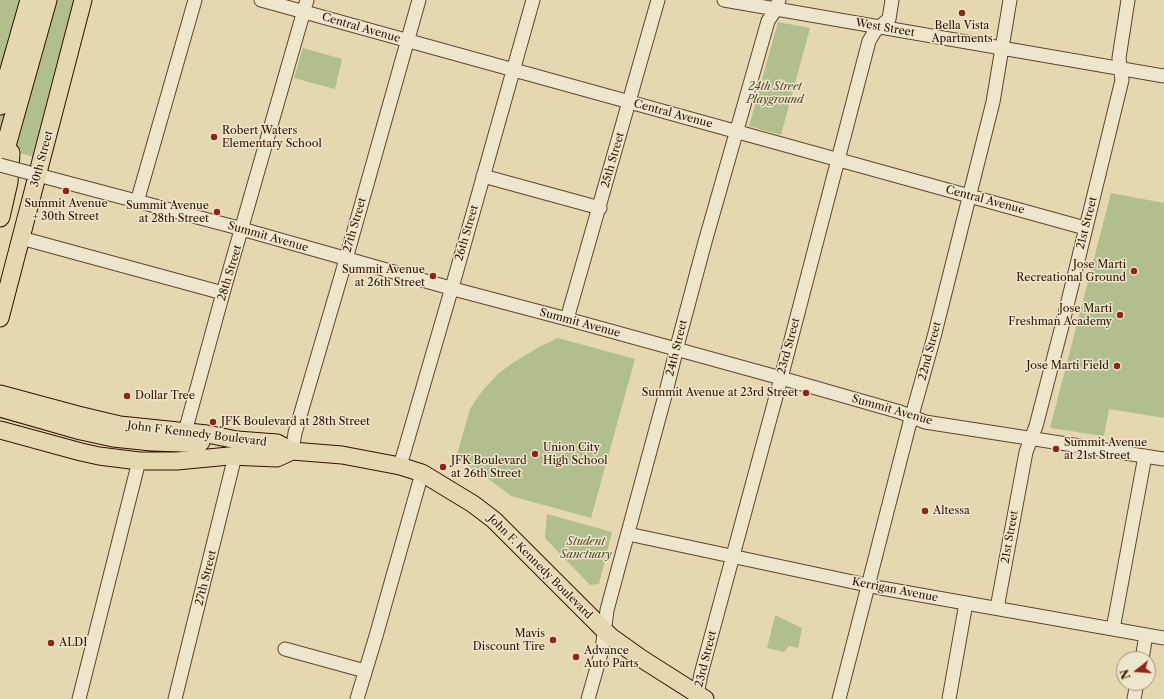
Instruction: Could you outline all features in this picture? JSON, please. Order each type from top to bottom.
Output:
[{"type":"highway","points":[[1,99],[30,0]]},
{"type":"highway","points":[[0,166],[48,0]]},
{"type":"highway","points":[[0,217],[8,182],[12,124]]},
{"type":"main road","name":"30th Street","points":[[0,318],[21,238],[34,175],[83,0]]},
{"type":"main road","name":"John F Kennedy Boulevard","points":[[0,394],[104,422],[237,440],[276,443],[292,451]]},
{"type":"main road","points":[[0,408],[81,431],[130,440],[183,443],[237,440]]},
{"type":"main road","points":[[0,420],[112,447],[197,452],[232,456]]},
{"type":"main road","name":"John F Kennedy Boulevard","points":[[0,430],[81,452],[111,458],[139,461],[184,460],[232,456],[277,458],[292,451]]},
{"type":"main road","name":"John F. Kennedy Boulevard","points":[[292,451],[342,455],[400,466],[422,473],[473,504],[494,520],[605,632],[699,697]]},
{"type":"street","points":[[138,202],[195,0]]},
{"type":"street","name":"Central Avenue","points":[[261,0],[306,6],[407,41],[1085,228]]},
{"type":"street","name":"27th Street","points":[[292,451],[295,433],[419,0]]},
{"type":"street","name":"26th Street","points":[[400,466],[533,0]]},
{"type":"street","name":"25th Street","points":[[567,319],[600,208],[658,0]]},
{"type":"street","name":"West Street","points":[[724,0],[777,4],[881,28],[1003,48],[1121,70],[1164,76]]},
{"type":"street","name":"23rd Street","points":[[699,697],[701,674],[781,378],[869,40],[875,31],[881,28],[889,19],[892,0]]},
{"type":"street","name":"22nd Street","points":[[839,699],[911,417],[934,337],[993,102],[1010,0]]},
{"type":"street","name":"21st Street","points":[[997,608],[1026,452],[1036,426],[1062,326],[1122,80],[1119,58],[1128,0]]},
{"type":"street","name":"24th Street","points":[[588,699],[602,650],[606,610],[628,534],[705,242],[768,21],[777,4]]},
{"type":"street","name":"28th Street","points":[[185,432],[223,293],[306,6]]},
{"type":"street","name":"Summit Avenue","points":[[0,166],[242,230],[781,378],[900,412],[925,422],[1164,459]]},
{"type":"street","points":[[483,176],[600,208]]},
{"type":"street","points":[[21,238],[223,293]]},
{"type":"street","name":"27th Street","points":[[175,699],[232,456]]},
{"type":"street","points":[[1113,629],[1145,456]]},
{"type":"street","points":[[79,699],[139,461]]},
{"type":"street","points":[[357,699],[422,473]]},
{"type":"street","name":"Kerrigan Avenue","points":[[628,534],[868,585],[1164,638]]},
{"type":"street","points":[[949,699],[966,603]]},
{"type":"street","points":[[1143,651],[1146,635]]},
{"type":"street","points":[[285,649],[365,671]]},
{"type":"green space","points":[[0,0],[75,0],[35,157],[0,148]]},
{"type":"green space","name":"24th Street Playground","points":[[778,22],[810,28],[781,135],[749,126]]},
{"type":"green space","points":[[303,48],[342,59],[335,89],[294,78]]},
{"type":"green space","name":"Jose Marti Freshman Academy","points":[[1111,193],[1164,203],[1164,418],[1109,409],[1104,436],[1050,428]]},
{"type":"green space","points":[[558,338],[635,359],[591,518],[511,496],[486,477],[456,458],[470,409],[483,390],[498,374],[511,364],[539,347]]},
{"type":"green space","name":"Student Sanctuary","points":[[547,514],[612,532],[599,584],[590,585],[545,538]]},
{"type":"green space","points":[[775,615],[802,628],[798,648],[789,646],[784,652],[767,648]]},
{"type":"place","name":"Bella Vista Apartments","points":[[962,13]]},
{"type":"place","name":"Robert Waters Elementary School","points":[[214,137]]},
{"type":"place","name":"Summit Avenue + 30th Street","points":[[66,191]]},
{"type":"place","name":"Summit Avenue at 28th Street","points":[[217,212]]},
{"type":"place","name":"Jose Marti Recreational Ground","points":[[1134,271]]},
{"type":"place","name":"Summit Avenue at 26th Street","points":[[433,276]]},
{"type":"place","name":"Jose Marti Freshman Academy","points":[[1120,315]]},
{"type":"place","name":"Jose Marti Field","points":[[1117,366]]},
{"type":"place","name":"Summit Avenue at 23rd Street","points":[[806,393]]},
{"type":"place","name":"Dollar Tree","points":[[127,396]]},
{"type":"place","name":"JFK Boulevard at 28th Street","points":[[213,422]]},
{"type":"place","name":"Summit Avenue at 21st Street","points":[[1056,449]]},
{"type":"place","name":"Union City High School","points":[[535,454]]},
{"type":"place","name":"JFK Boulevard at 26th Street","points":[[443,467]]},
{"type":"place","name":"Altessa","points":[[925,511]]},
{"type":"place","name":"Mavis Discount Tire","points":[[553,640]]},
{"type":"place","name":"ALDI","points":[[51,643]]},
{"type":"place","name":"Advance Auto Parts","points":[[576,657]]}]
